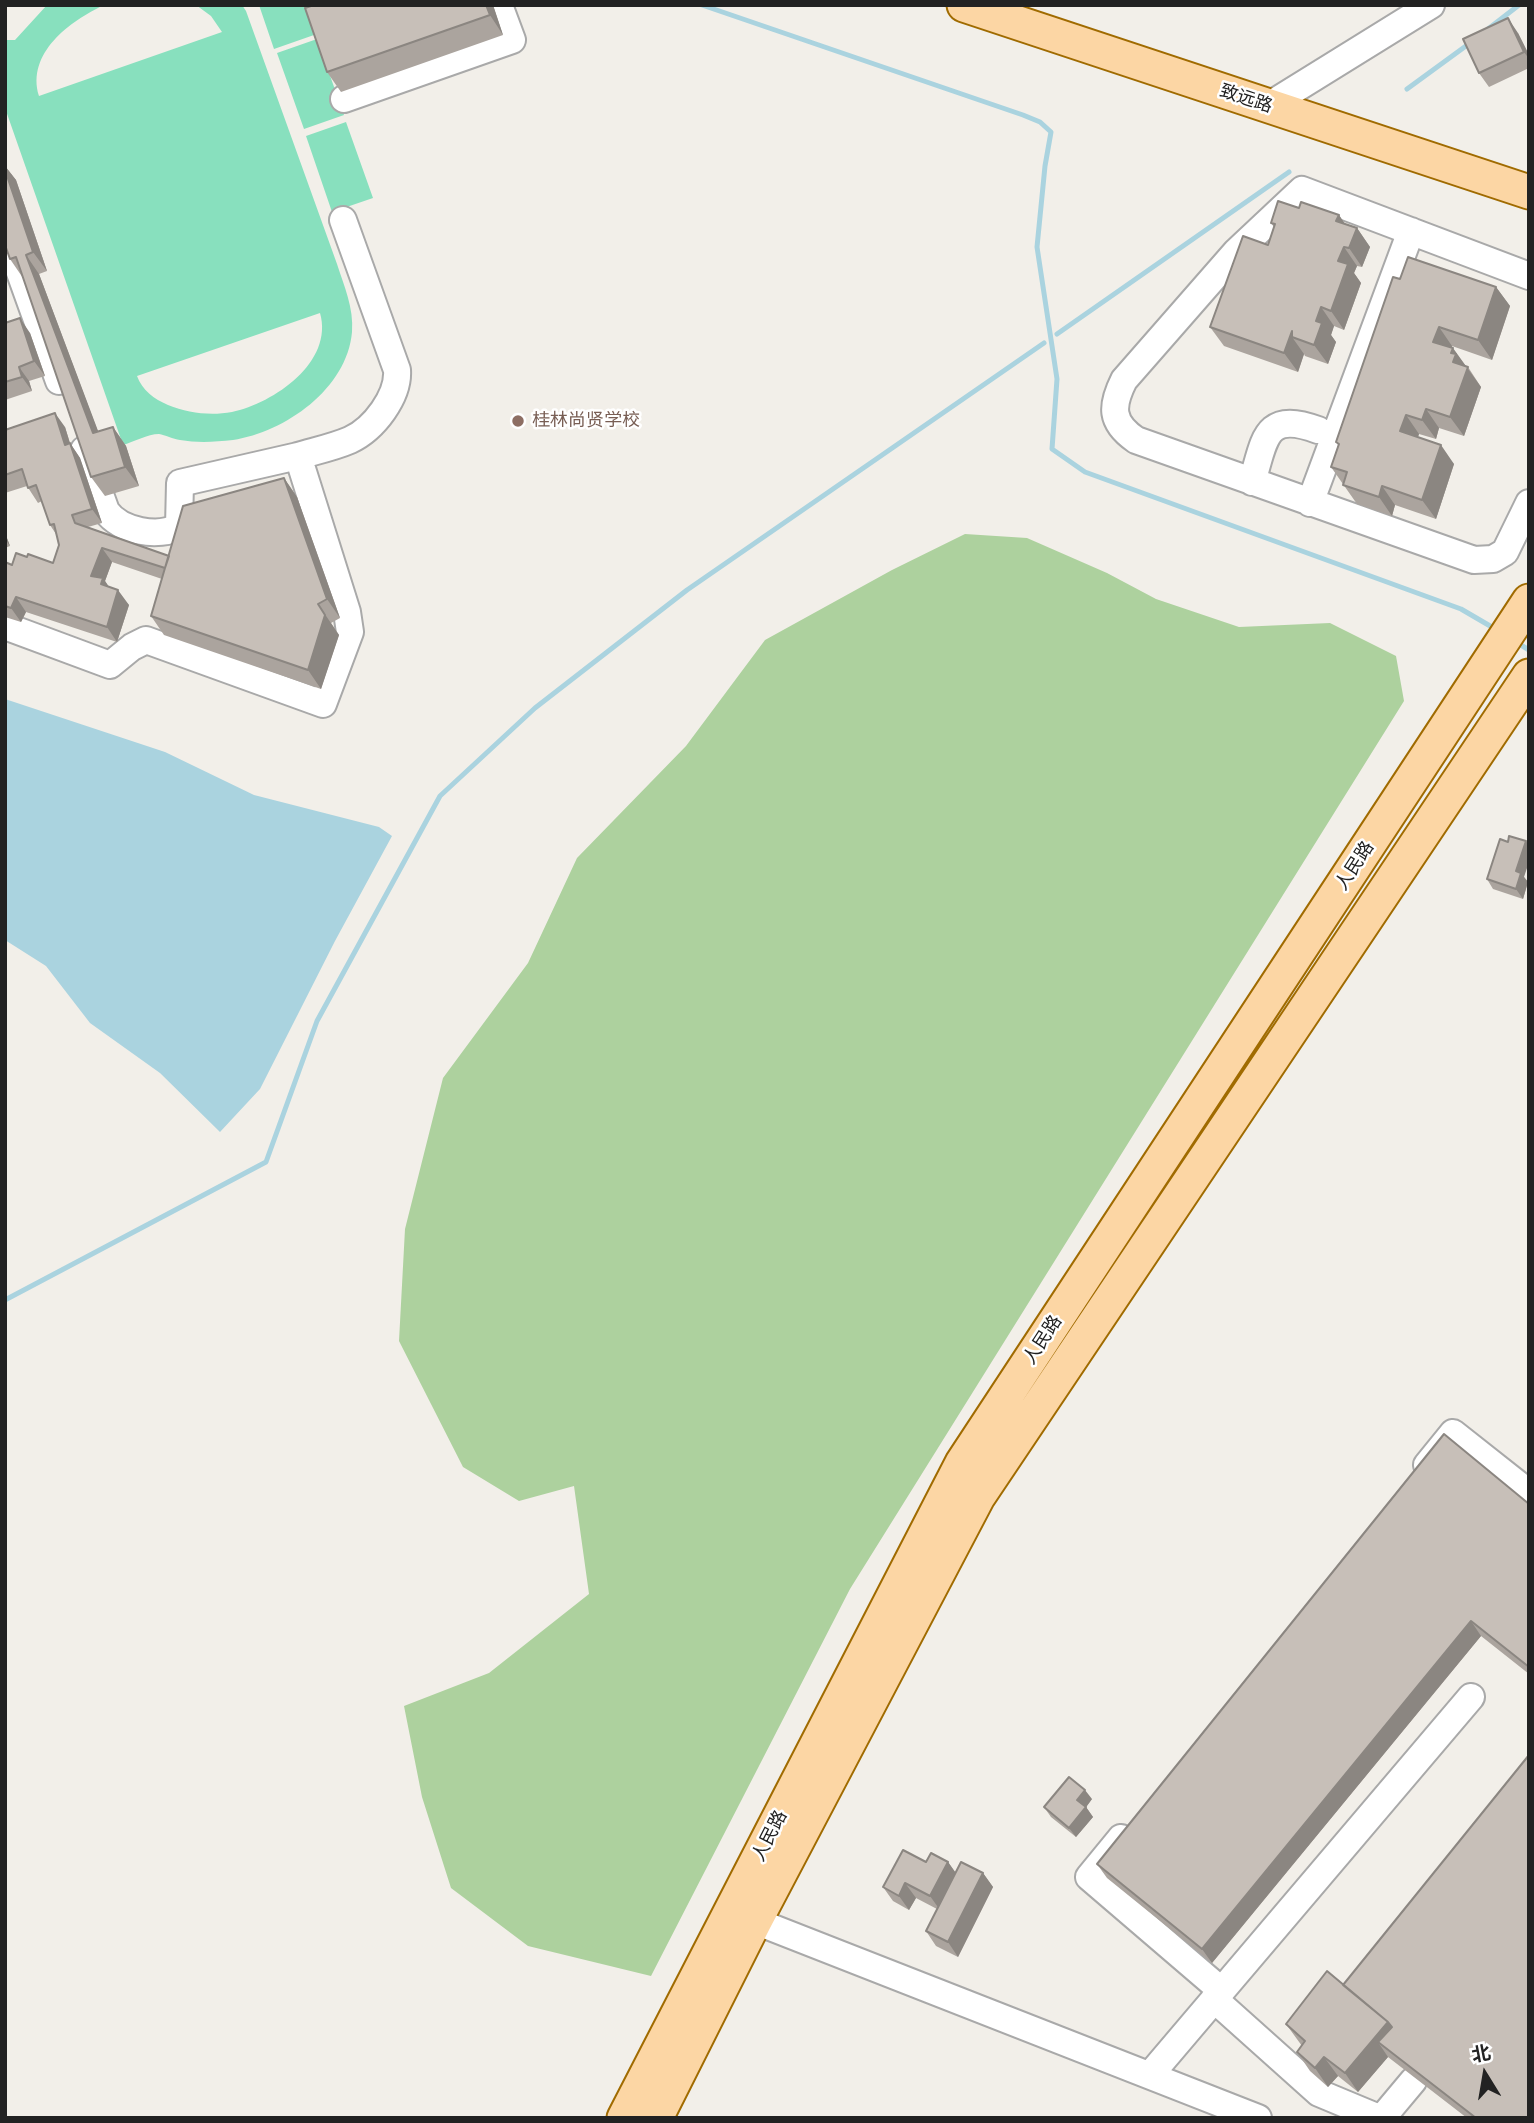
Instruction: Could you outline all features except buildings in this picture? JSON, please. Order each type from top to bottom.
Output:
[{"type":"main road","name":"致远路","points":[[964,5],[1529,192]]},
{"type":"main road","name":"人民路","points":[[624,2118],[962,1463],[1529,601]]},
{"type":"main road","name":"人民路","points":[[656,2118],[755,1921],[978,1497],[1529,677]]},
{"type":"street","points":[[344,99],[512,40],[499,5]]},
{"type":"street","points":[[1268,106],[1431,5]]},
{"type":"street","points":[[1529,276],[1302,190],[1236,252],[1124,380],[1114,410],[1119,423],[1131,437],[1474,560],[1496,558],[1505,552],[1529,503]]},
{"type":"street","points":[[5,232],[106,511],[111,518],[124,526],[146,531],[167,531],[176,539],[180,483],[298,456],[348,441],[359,435],[382,411],[397,383],[397,370],[343,220]]},
{"type":"street","points":[[1310,503],[1411,231]]},
{"type":"street","points":[[1252,482],[1269,432],[1282,424],[1293,422],[1318,430]]},
{"type":"street","points":[[5,626],[110,665],[132,647],[150,627],[323,705],[350,632],[347,612],[298,456]]},
{"type":"street","points":[[1410,1486],[1453,1433],[1529,1493]]},
{"type":"street","points":[[1150,2075],[1471,1697]]},
{"type":"street","points":[[1132,1824],[1089,1877],[1218,1995],[1319,2093],[1380,2118],[1413,2081]]},
{"type":"street","points":[[755,1921],[1258,2118]]},
{"type":"green space","points":[[47,5],[104,5],[65,29],[54,40],[39,66],[39,96],[222,32],[211,16],[196,5],[242,5],[337,264],[351,314],[352,332],[348,353],[339,372],[310,404],[273,428],[233,440],[193,442],[159,434],[123,445],[5,108],[5,40],[15,40]],"holes":[[[320,313],[322,331],[318,348],[297,377],[265,400],[232,412],[199,413],[168,405],[149,394],[137,376]]]},
{"type":"green space","points":[[259,5],[304,5],[314,35],[274,49]]},
{"type":"green space","points":[[317,39],[344,115],[304,129],[277,53]]},
{"type":"green space","points":[[346,122],[373,198],[332,212],[306,136]]},
{"type":"green space","points":[[965,534],[1027,538],[1107,573],[1156,599],[1239,627],[1330,623],[1396,656],[1404,701],[850,1589],[651,1976],[528,1946],[451,1888],[422,1797],[404,1706],[489,1673],[589,1594],[574,1486],[519,1501],[463,1467],[399,1341],[405,1229],[443,1078],[528,963],[577,858],[686,746],[765,640],[892,570]]},
{"type":"water","points":[[5,699],[165,752],[254,795],[379,827],[392,836],[260,1089],[220,1132],[160,1073],[90,1023],[46,966],[5,940]]},
{"type":"waterway","points":[[702,5],[1023,115],[1040,122],[1051,132],[1037,247],[1057,379],[1052,449],[1085,472],[1461,609],[1497,630]]},
{"type":"waterway","points":[[1488,29],[1519,5]]},
{"type":"waterway","points":[[1407,89],[1470,43]]},
{"type":"waterway","points":[[1057,334],[1289,172]]},
{"type":"waterway","points":[[5,1300],[266,1162],[317,1021],[440,796],[535,708],[687,590],[1044,343]]},
{"type":"waterway","points":[[1516,642],[1529,650]]},
{"type":"place","name":"桂林尚贤学校","points":[[518,421]]}]
